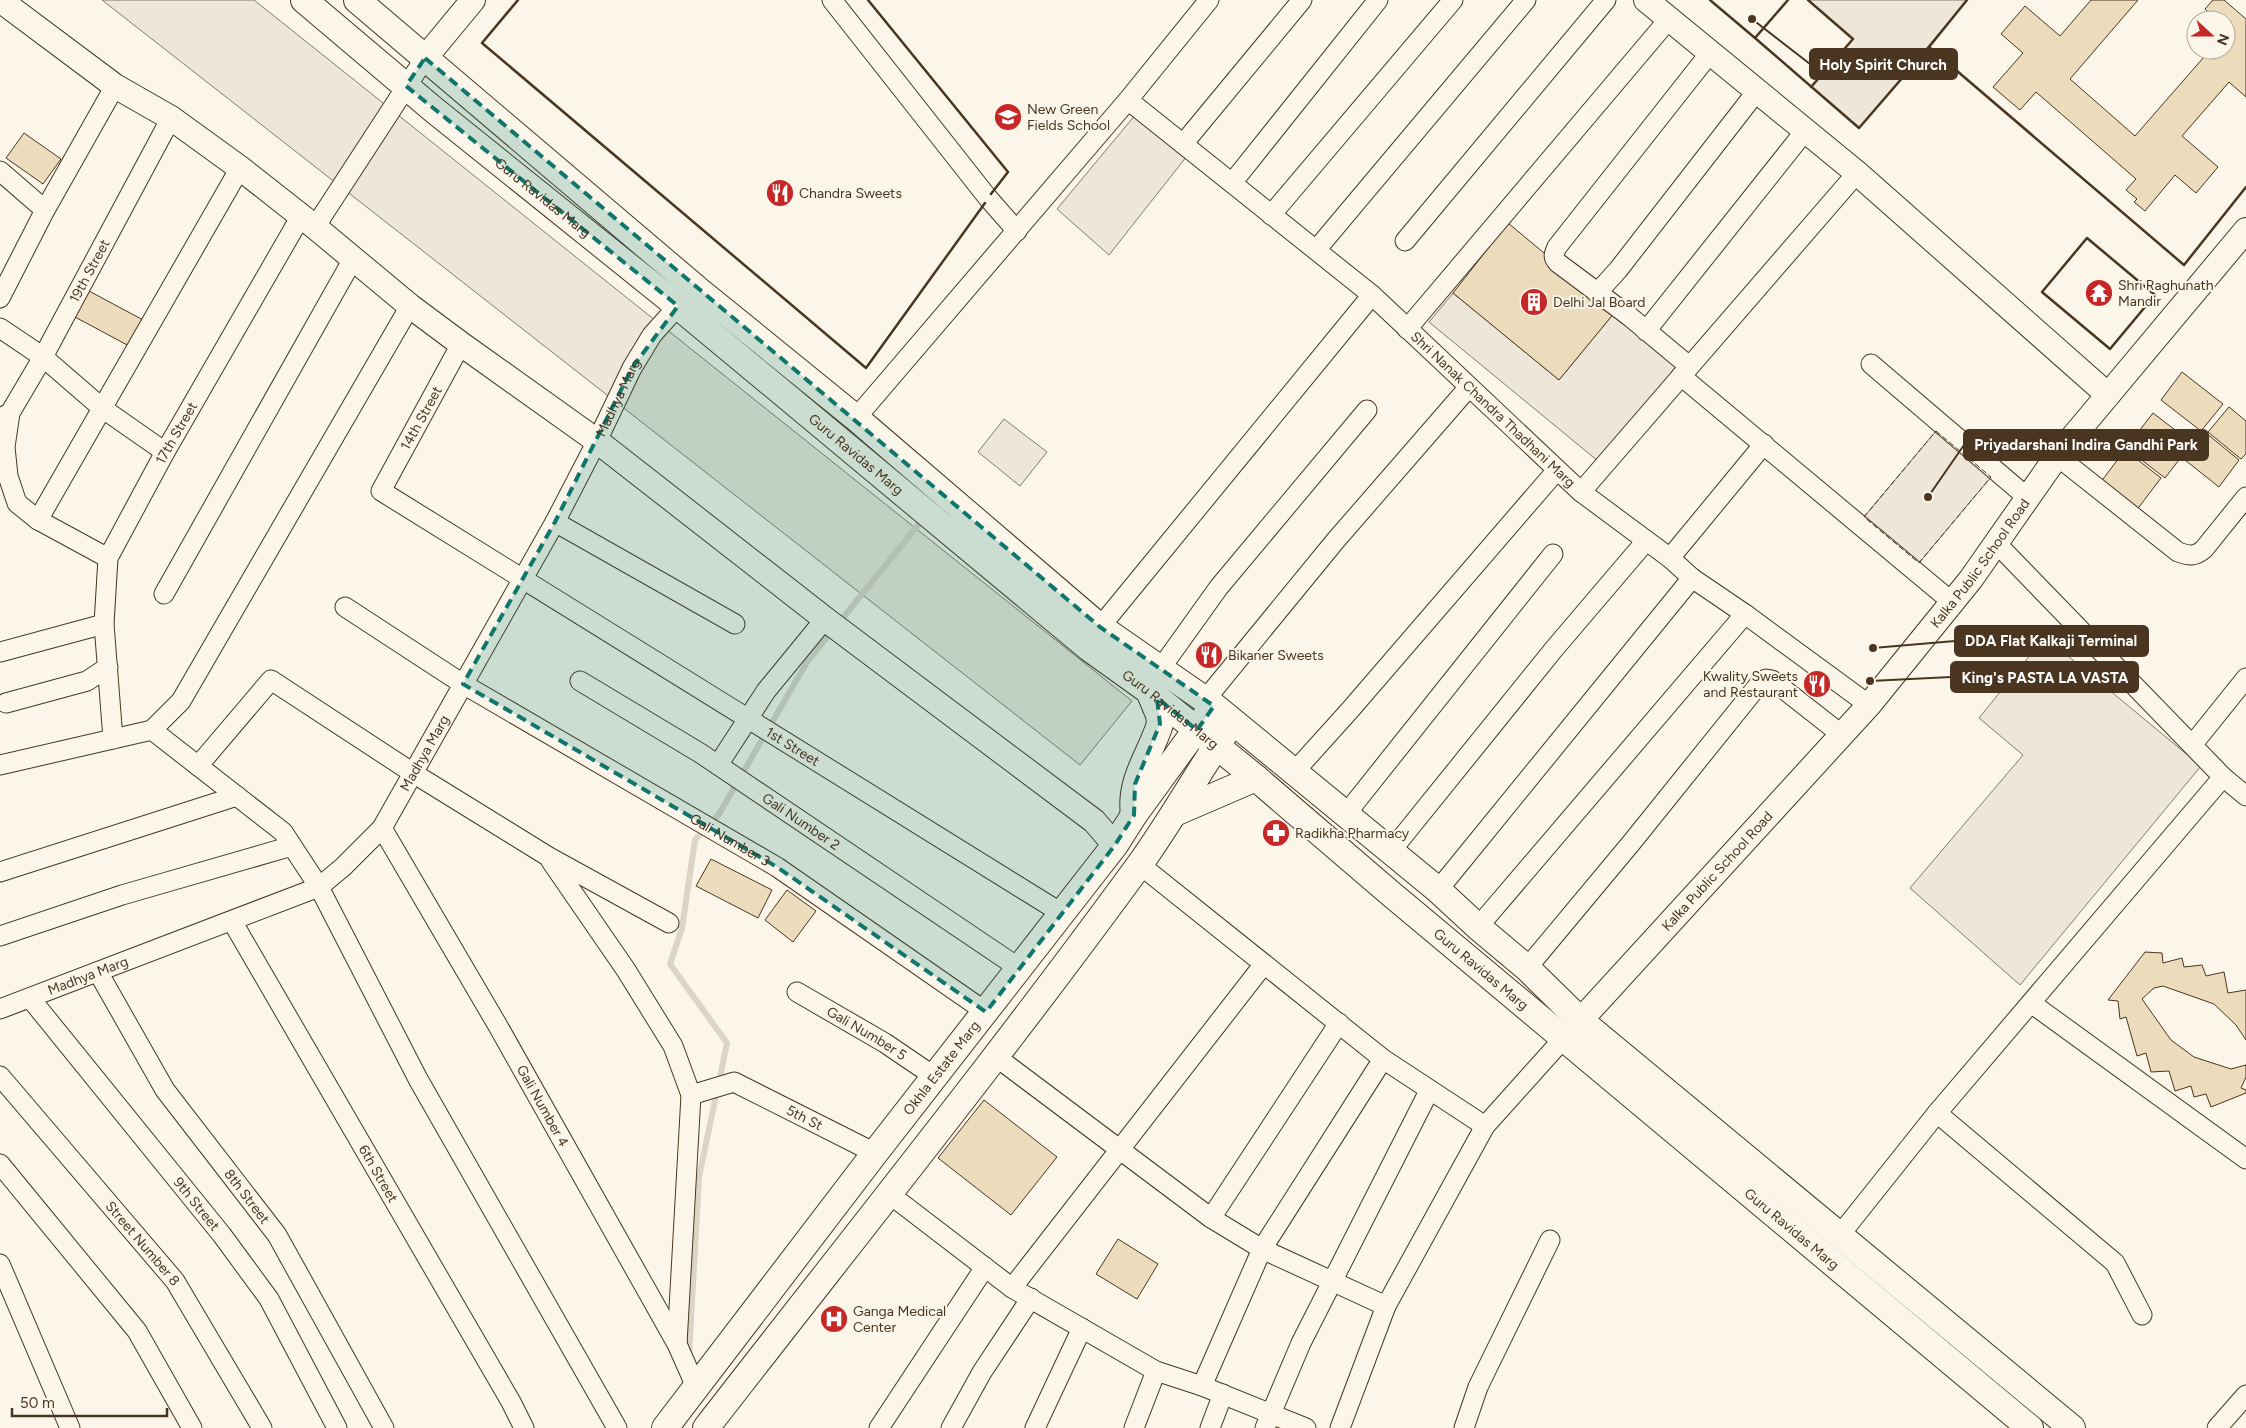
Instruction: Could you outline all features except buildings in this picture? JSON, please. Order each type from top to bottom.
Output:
[{"type":"main road","name":"Guru Ravidas Marg","points":[[304,0],[406,86],[678,306],[1089,648],[1149,691],[1256,778],[1390,893],[1573,1029],[1839,1236],[2072,1428]]},
{"type":"main road","name":"Guru Ravidas Marg","points":[[357,0],[698,289],[856,418],[1100,626],[1218,709],[1438,890],[1527,968],[1573,1029],[2030,1428]]},
{"type":"main road","points":[[1134,815],[1132,800],[1135,784],[1160,724],[1159,715],[1149,691]]},
{"type":"main road","points":[[706,1428],[995,1056],[1177,812],[1216,746],[1218,709]]},
{"type":"main road","name":"Okhla Estate Marg","points":[[665,1428],[1019,968],[1116,846],[1134,815],[1197,730],[1218,709]]},
{"type":"main road","points":[[1177,812],[1256,778]]},
{"type":"street","points":[[0,0],[115,86],[171,118],[240,168],[308,221],[410,306],[597,441],[826,619],[1094,821],[1116,846]]},
{"type":"street","points":[[425,58],[473,0]]},
{"type":"street","points":[[832,0],[988,198],[1017,231]]},
{"type":"street","points":[[856,418],[1128,100],[1209,0]]},
{"type":"street","points":[[1183,144],[1302,0]]},
{"type":"street","points":[[1232,183],[1378,0]]},
{"type":"street","points":[[1271,214],[1453,0]]},
{"type":"street","points":[[1316,250],[1526,0]]},
{"type":"street","points":[[1405,241],[1606,0]]},
{"type":"street","points":[[1646,0],[1857,173],[2108,395]]},
{"type":"street","points":[[1407,329],[1669,19]]},
{"type":"street","points":[[1710,53],[1557,247],[1554,259],[1646,331],[1685,371],[1764,444],[1952,602]]},
{"type":"street","name":"17th Street","points":[[113,739],[104,624],[108,558],[164,452],[308,221],[425,58]]},
{"type":"street","points":[[0,298],[45,210],[115,86]]},
{"type":"street","points":[[1597,293],[1618,270],[1757,91]]},
{"type":"street","name":"Shri Nanak Chandra Thadhani Marg","points":[[1128,100],[1372,295],[1581,492],[1670,558],[1692,578],[1745,614],[1869,705]]},
{"type":"street","name":"19th Street","points":[[5,415],[44,357],[171,118]]},
{"type":"street","points":[[1646,331],[1805,131]]},
{"type":"street","points":[[38,520],[240,168]]},
{"type":"street","points":[[0,171],[45,210]]},
{"type":"street","points":[[1581,492],[1857,173]]},
{"type":"street","name":"Kalka Public School Road","points":[[1573,1029],[1869,705],[1997,544],[2056,456],[2246,230]]},
{"type":"street","points":[[164,594],[353,259]]},
{"type":"street","points":[[1100,626],[1372,295]]},
{"type":"street","points":[[0,765],[152,730],[181,701],[410,306]]},
{"type":"street","name":"Madhya Marg","points":[[0,1009],[319,887],[344,867],[382,828],[555,522],[632,368],[652,335],[678,306]]},
{"type":"street","points":[[0,328],[44,357],[102,408],[164,452]]},
{"type":"street","name":"14th Street","points":[[381,491],[461,344]]},
{"type":"street","points":[[1871,364],[2028,498]]},
{"type":"street","points":[[1218,709],[1336,540],[1469,387]]},
{"type":"street","points":[[1161,668],[1219,587],[1367,410]]},
{"type":"street","points":[[5,415],[4,478],[17,504],[38,520],[108,558]]},
{"type":"street","points":[[1670,558],[1764,444]]},
{"type":"street","points":[[2056,456],[2178,552],[2187,556],[2198,555],[2246,497]]},
{"type":"street","points":[[1295,771],[1557,470]]},
{"type":"street","name":"1st Street","points":[[381,491],[1063,914]]},
{"type":"street","points":[[555,522],[735,624]]},
{"type":"street","points":[[1391,851],[1419,813],[1646,541]]},
{"type":"street","points":[[1997,544],[2223,777],[2246,796]]},
{"type":"street","points":[[1346,814],[1553,554]]},
{"type":"street","points":[[1438,890],[1692,578]]},
{"type":"street","name":"Gali Number 3","points":[[345,607],[463,684],[777,867],[986,1012]]},
{"type":"street","points":[[1478,927],[1745,614]]},
{"type":"street","points":[[718,765],[747,717],[766,691],[826,619]]},
{"type":"street","points":[[0,652],[104,624]]},
{"type":"street","points":[[6,703],[87,681],[108,667]]},
{"type":"street","points":[[2193,744],[2246,678]]},
{"type":"street","points":[[198,766],[271,680],[413,773],[549,857],[669,923]]},
{"type":"street","points":[[1527,968],[1657,812],[1760,682],[1772,680],[1842,735]]},
{"type":"street","name":"Gali Number 2","points":[[580,681],[718,765],[1019,968]]},
{"type":"street","points":[[152,730],[283,832],[319,887],[418,1079],[617,1428]]},
{"type":"street","points":[[1839,1236],[1937,1113],[2223,777]]},
{"type":"street","points":[[0,872],[237,796]]},
{"type":"street","name":"Gali Number 4","points":[[382,828],[498,1026],[677,1344],[696,1388]]},
{"type":"street","points":[[0,936],[122,895],[292,846]]},
{"type":"street","points":[[549,857],[626,970],[673,1046],[691,1095],[677,1344]]},
{"type":"street","points":[[1139,864],[1383,1059],[1485,1126]]},
{"type":"street","name":"6th Street","points":[[232,921],[511,1402],[524,1428]]},
{"type":"street","points":[[1012,1288],[1264,964]]},
{"type":"street","name":"8th Street","points":[[98,972],[166,1090],[277,1235],[384,1428]]},
{"type":"street","name":"Gali Number 5","points":[[797,992],[885,1043],[935,1078]]},
{"type":"street","name":"9th Street","points":[[30,998],[222,1235],[269,1299],[337,1428]]},
{"type":"street","points":[[2031,1003],[2246,1160]]},
{"type":"street","points":[[1211,1218],[1339,1024]]},
{"type":"street","points":[[1340,1428],[1386,1306],[1485,1126],[1573,1029]]},
{"type":"street","points":[[995,1056],[1211,1218],[1262,1249],[1386,1306]]},
{"type":"street","points":[[1202,1386],[1262,1249],[1383,1059]]},
{"type":"street","name":"Street Number 8","points":[[0,1076],[175,1281],[262,1428]]},
{"type":"street","name":"5th St","points":[[691,1095],[734,1082],[875,1154]]},
{"type":"street","points":[[1267,1421],[1301,1343],[1334,1282],[1430,1091]]},
{"type":"street","points":[[1937,1113],[2115,1263],[2142,1315]]},
{"type":"street","points":[[0,1164],[137,1331],[192,1428]]},
{"type":"street","points":[[888,1193],[1012,1288],[1156,1371],[1223,1394],[1267,1421],[1306,1428]]},
{"type":"street","points":[[1464,1428],[1478,1387],[1550,1240]]},
{"type":"street","points":[[0,1264],[70,1428]]},
{"type":"street","points":[[879,1428],[985,1268]]},
{"type":"street","points":[[952,1428],[982,1372],[1031,1298]]},
{"type":"street","points":[[1035,1428],[1082,1328]]},
{"type":"street","points":[[1134,1428],[1156,1371]]},
{"type":"street","points":[[1210,1428],[1223,1394]]},
{"type":"street","points":[[2217,1428],[2246,1395]]},
{"type":"highlighted area","points":[[425,58],[1100,627],[1214,706],[1197,730],[1157,698],[1160,724],[1135,784],[1134,815],[1115,845],[986,1012],[777,867],[463,684],[555,522],[632,368],[678,306],[406,86]]},
{"type":"shaded area","points":[[102,0],[254,0],[1132,701],[1080,765]]},
{"type":"shaded area","points":[[1808,0],[1967,0],[1859,128],[1811,87],[1853,39]]},
{"type":"shaded area","points":[[1136,114],[1187,156],[1109,255],[1057,209]]},
{"type":"shaded area","points":[[1453,293],[1559,380],[1615,312],[1684,369],[1604,466],[1429,322]]},
{"type":"shaded area","points":[[1004,419],[1047,452],[1020,486],[978,452]]},
{"type":"shaded area","points":[[1936,431],[1991,477],[1919,563],[1864,517]]},
{"type":"shaded area","points":[[2045,637],[2201,766],[2020,985],[1910,888],[2023,755],[1979,718]]},
{"type":"waterway","points":[[689,1356],[699,1177],[727,1043],[670,964],[682,928],[695,840],[719,814],[807,662],[919,524]]},
{"type":"fence","points":[[1936,431],[1991,477],[1919,563],[1864,517],[1936,431]]},
{"type":"wall","points":[[518,0],[482,43],[866,368],[985,203]]},
{"type":"wall","points":[[868,0],[1008,172],[991,194]]},
{"type":"wall","points":[[1710,0],[1755,38]]},
{"type":"wall","points":[[1788,0],[1755,38],[1859,128],[1929,47]]},
{"type":"wall","points":[[1808,0],[1853,39],[1811,87]]},
{"type":"wall","points":[[1967,0],[1929,47],[2184,265],[2246,187]]},
{"type":"wall","points":[[2087,238],[2155,295],[2110,349],[2042,292],[2087,238]]},
{"type":"place","name":"Holy Spirit Church","points":[[1752,19]]},
{"type":"place","name":"New Green Fields School","points":[[1008,117]]},
{"type":"place","name":"Chandra Sweets","points":[[780,193]]},
{"type":"place","name":"Shri Raghunath Mandir","points":[[2099,293]]},
{"type":"place","name":"Delhi Jal Board","points":[[1534,302]]},
{"type":"place","name":"Priyadarshani Indira Gandhi Park","points":[[1928,497]]},
{"type":"place","name":"DDA Flat Kalkaji Terminal","points":[[1873,648]]},
{"type":"place","name":"Bikaner Sweets","points":[[1209,655]]},
{"type":"place","name":"King's PASTA LA VASTA","points":[[1870,681]]},
{"type":"place","name":"Kwality Sweets and Restaurant","points":[[1817,684]]},
{"type":"place","name":"Radikha Pharmacy","points":[[1276,833]]},
{"type":"place","name":"Ganga Medical Center","points":[[834,1319]]}]
